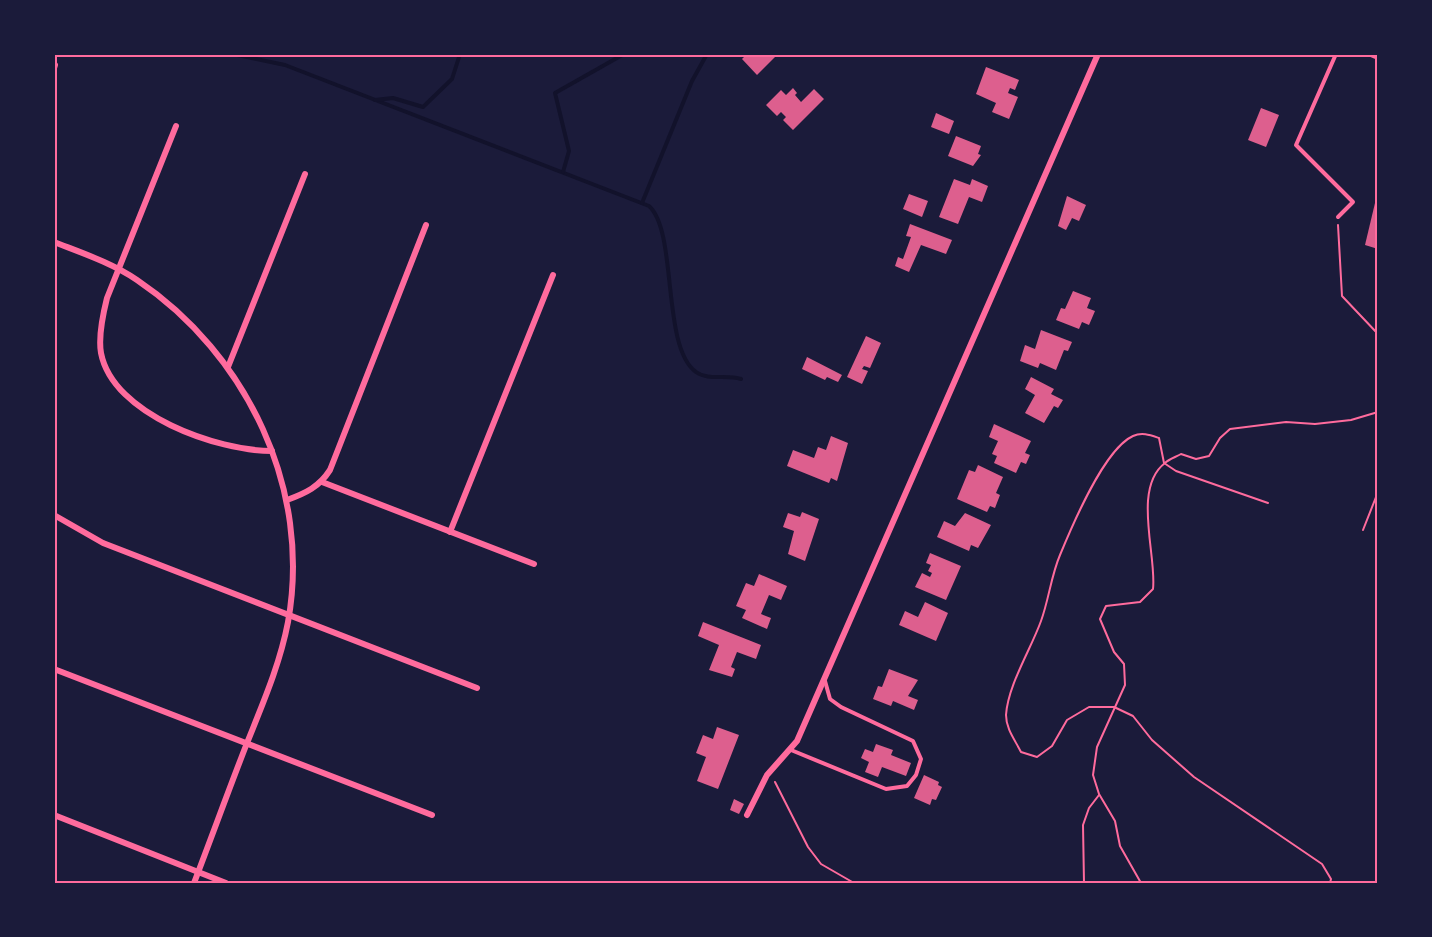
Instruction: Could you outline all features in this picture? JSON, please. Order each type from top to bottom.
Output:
[{"type":"street","points":[[747,815],[767,775],[791,750],[1098,54]]},
{"type":"street","points":[[176,126],[103,315],[101,353],[124,395],[161,421],[232,448],[272,451]]},
{"type":"street","points":[[228,367],[304,174]]},
{"type":"street","points":[[287,500],[309,491],[322,482],[338,450],[426,225]]},
{"type":"street","points":[[54,242],[135,279],[193,325],[228,367],[252,405],[272,451],[287,500],[292,555],[289,614],[270,685],[194,883]]},
{"type":"street","points":[[450,532],[553,275]]},
{"type":"street","points":[[322,482],[534,564]]},
{"type":"street","points":[[54,515],[103,543],[477,688]]},
{"type":"street","points":[[54,669],[432,816]]},
{"type":"street","points":[[54,814],[226,883]]},
{"type":"lane","points":[[1336,54],[1296,145],[1353,202],[1338,217]]},
{"type":"lane","points":[[791,750],[886,789],[908,786],[916,775],[921,759],[913,741],[841,707],[831,699],[824,678]]},
{"type":"path","points":[[1366,54],[1378,59]]},
{"type":"path","points":[[1338,217],[1342,296],[1378,334]]},
{"type":"path","points":[[1141,883],[1120,846],[1115,821],[1100,794],[1093,774],[1096,756],[1114,707],[1125,685],[1124,664],[1114,652],[1100,619],[1106,606],[1140,602],[1154,589],[1155,576],[1147,534],[1148,502],[1155,475],[1164,463],[1181,454],[1196,459],[1209,456],[1220,438],[1230,429],[1286,422],[1315,424],[1351,420],[1378,412]]},
{"type":"path","points":[[1164,463],[1159,438],[1148,433],[1134,435],[1124,442],[1096,480],[1060,555],[1048,602],[1010,697],[1006,715],[1008,729],[1021,752],[1037,757],[1052,746],[1067,720],[1089,707],[1114,707],[1133,716],[1152,740],[1194,777],[1322,864],[1331,879],[1330,883]]},
{"type":"path","points":[[1164,463],[1194,479],[1268,503]]},
{"type":"path","points":[[1363,530],[1378,492]]},
{"type":"path","points":[[775,780],[808,847],[821,864],[854,883]]},
{"type":"path","points":[[1084,883],[1083,825],[1089,808],[1100,794]]},
{"type":"building","points":[[747,54],[778,54],[757,75],[742,59]]},
{"type":"building","points":[[986,67],[1019,80],[1015,90],[1010,88],[1008,93],[1018,97],[1009,119],[992,112],[996,103],[976,94]]},
{"type":"building","points":[[793,88],[801,102],[814,89],[824,99],[793,130],[783,120],[786,117],[781,112],[777,116],[766,105],[781,90],[786,95]]},
{"type":"building","points":[[1261,108],[1279,115],[1266,147],[1248,140]]},
{"type":"building","points":[[936,113],[954,121],[949,134],[931,127]]},
{"type":"building","points":[[956,136],[981,146],[978,154],[981,155],[973,166],[948,156]]},
{"type":"building","points":[[954,179],[970,185],[972,179],[988,186],[982,202],[969,197],[958,224],[939,217]]},
{"type":"building","points":[[909,194],[928,201],[922,217],[903,209]]},
{"type":"building","points":[[1067,196],[1086,205],[1079,221],[1072,218],[1066,230],[1058,226]]},
{"type":"building","points":[[1375,203],[1378,204],[1378,249],[1365,245]]},
{"type":"building","points":[[910,224],[952,240],[946,254],[921,245],[909,272],[895,266],[898,257],[903,259],[911,237],[906,236]]},
{"type":"building","points":[[1073,291],[1091,298],[1087,308],[1095,311],[1089,325],[1082,322],[1079,329],[1056,320],[1061,308],[1065,309]]},
{"type":"building","points":[[1041,330],[1072,342],[1068,351],[1064,350],[1056,370],[1040,363],[1038,368],[1020,361],[1025,345],[1035,349]]},
{"type":"building","points":[[866,336],[881,343],[870,368],[864,366],[862,369],[868,371],[862,384],[847,377]]},
{"type":"building","points":[[807,357],[842,375],[838,382],[827,377],[825,380],[802,369]]},
{"type":"building","points":[[1031,377],[1054,389],[1051,394],[1063,400],[1058,408],[1054,406],[1044,423],[1025,413],[1035,395],[1025,389]]},
{"type":"building","points":[[994,424],[1031,441],[1025,453],[1030,455],[1026,464],[1021,462],[1016,473],[994,463],[997,456],[992,454],[998,441],[989,437]]},
{"type":"building","points":[[831,436],[848,443],[837,481],[831,478],[829,483],[787,466],[793,450],[814,458],[818,447],[826,450]]},
{"type":"building","points":[[978,465],[1003,477],[996,493],[1000,495],[995,508],[990,506],[987,512],[957,499],[969,470],[975,472]]},
{"type":"building","points":[[802,512],[819,519],[805,561],[788,554],[794,531],[783,527],[788,513],[800,517]]},
{"type":"building","points":[[965,513],[991,525],[978,548],[971,545],[969,551],[937,537],[944,521],[955,526]]},
{"type":"building","points":[[930,553],[961,566],[946,600],[915,587],[922,573],[930,577],[932,573],[928,571],[931,565],[926,563]]},
{"type":"building","points":[[759,574],[787,586],[781,600],[769,595],[761,614],[771,618],[767,629],[742,618],[746,610],[736,606],[746,583],[754,586]]},
{"type":"building","points":[[925,602],[948,613],[936,641],[899,625],[905,611],[918,617]]},
{"type":"building","points":[[703,622],[761,645],[756,659],[737,652],[731,667],[735,669],[732,677],[709,670],[719,645],[698,636]]},
{"type":"building","points":[[889,669],[918,680],[908,696],[918,700],[914,710],[893,701],[891,706],[873,699],[878,686],[882,687]]},
{"type":"building","points":[[717,727],[739,735],[718,789],[697,781],[706,757],[696,753],[703,735],[713,739]]},
{"type":"building","points":[[876,744],[893,750],[891,755],[911,763],[906,776],[882,767],[878,777],[865,772],[869,762],[861,758],[865,749],[873,752]]},
{"type":"building","points":[[924,775],[939,782],[938,785],[942,787],[936,800],[932,799],[930,805],[914,798]]},
{"type":"building","points":[[734,799],[744,804],[739,814],[730,810]]},
{"type":"waterway","points":[[233,54],[285,65],[649,206],[658,220],[664,239],[673,315],[685,359],[701,375],[741,379]]},
{"type":"waterway","points":[[375,100],[393,98],[423,107],[452,79],[460,54]]},
{"type":"waterway","points":[[563,172],[569,151],[555,93],[624,54]]},
{"type":"waterway","points":[[642,203],[692,81],[707,54]]}]
